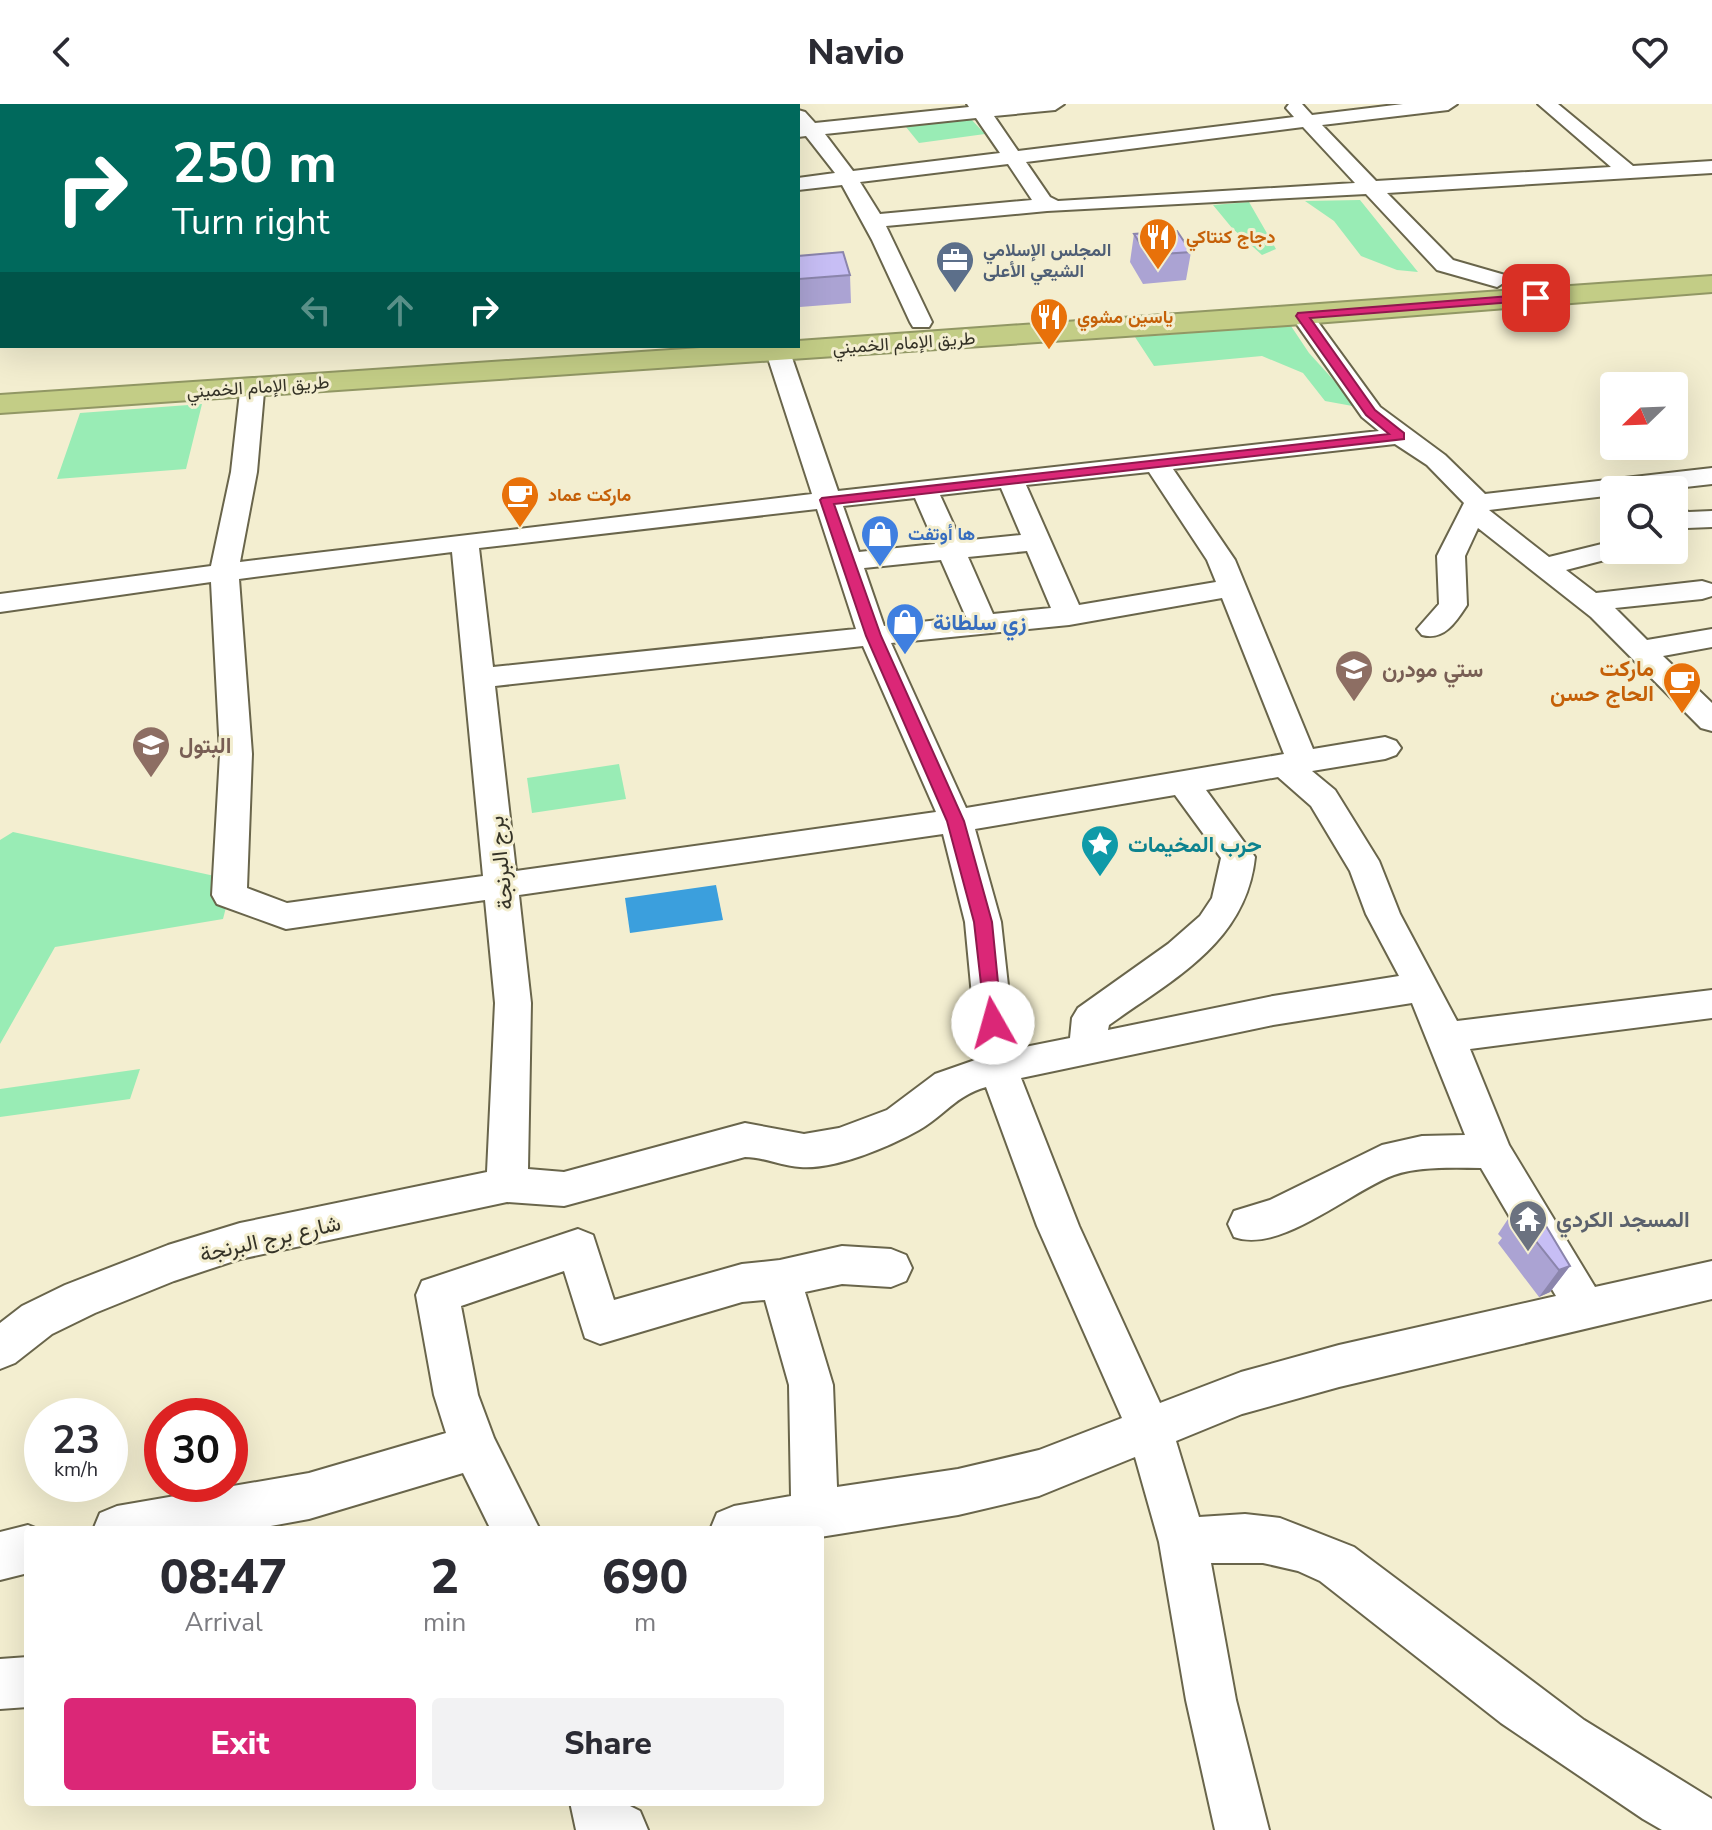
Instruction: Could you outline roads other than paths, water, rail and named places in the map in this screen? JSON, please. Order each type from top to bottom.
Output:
[{"type":"highway","name":"طريق الإمام الخميني","points":[[800,341],[1223,311],[1497,280],[1712,266]]},
{"type":"highway","points":[[1594,292],[1712,277]]},
{"type":"highway","name":"طريق الإمام الخميني","points":[[800,340],[913,323],[1223,311],[1302,316],[1712,284]]},
{"type":"highway","name":"طريق الإمام الخميني","points":[[0,390],[229,373],[666,348]]},
{"type":"highway","name":"طريق الإمام الخميني","points":[[0,404],[297,384],[565,353]]},
{"type":"highway","points":[[0,383],[158,371],[229,373]]},
{"type":"highway","points":[[0,412],[252,392],[297,384]]},
{"type":"street","points":[[803,126],[978,107],[1055,104]]},
{"type":"street","points":[[1291,104],[1445,265],[1497,280]]},
{"type":"street","points":[[800,184],[1448,104]]},
{"type":"street","points":[[1547,104],[1627,171]]},
{"type":"street","points":[[978,107],[1049,205]]},
{"type":"street","points":[[803,126],[872,221],[913,323]]},
{"type":"street","points":[[872,221],[1049,205],[1078,206],[1712,167]]},
{"type":"street","points":[[843,179],[876,254],[913,323]]},
{"type":"street","points":[[1302,316],[1371,412],[1436,460],[1476,507],[1544,567],[1590,602],[1642,650],[1700,695],[1712,721]]},
{"type":"street","points":[[789,348],[826,500],[850,561],[873,636],[956,821],[983,922],[989,1000],[999,1070],[1058,1226],[1150,1431],[1183,1542],[1211,1700],[1242,1830]]},
{"type":"street","points":[[252,392],[244,472],[224,571],[236,754],[229,895],[286,916],[319,914],[956,821],[1385,748]]},
{"type":"street","points":[[0,603],[224,571],[465,542],[1400,436]]},
{"type":"street","points":[[1157,464],[1221,560],[1295,765],[1323,798],[1367,870],[1383,914],[1446,1037],[1492,1152],[1569,1279],[1583,1308]]},
{"type":"street","points":[[1688,480],[1712,476]]},
{"type":"street","points":[[1011,481],[1069,616]]},
{"type":"street","points":[[925,490],[983,624]]},
{"type":"street","points":[[1476,507],[1600,493]]},
{"type":"street","points":[[1432,629],[1453,605],[1451,556],[1476,507]]},
{"type":"street","points":[[1688,520],[1712,519]]},
{"type":"street","points":[[1688,541],[1712,539]]},
{"type":"street","name":"برج البرنجة","points":[[465,542],[513,1003],[507,1185]]},
{"type":"street","points":[[850,561],[1036,542]]},
{"type":"street","points":[[1544,567],[1600,553]]},
{"type":"street","points":[[480,678],[1069,616],[1233,588]]},
{"type":"street","points":[[1590,602],[1702,590]]},
{"type":"street","points":[[1642,650],[1712,638]]},
{"type":"street","points":[[1093,1049],[1089,1039],[1091,1018],[1193,942],[1221,914],[1231,896],[1238,857],[1182,781]]},
{"type":"street","name":"شارع برج البرنجة","points":[[1,1346],[37,1320],[80,1299],[168,1264],[240,1241],[507,1185],[564,1189],[745,1140],[766,1138],[795,1152],[836,1145],[910,1116],[950,1083],[1239,1018],[1377,992],[1423,988]]},
{"type":"street","points":[[1446,1037],[1712,1004]]},
{"type":"street","points":[[1249,1224],[1277,1218],[1386,1160],[1461,1151],[1492,1152]]},
{"type":"street","points":[[514,1526],[474,1447],[456,1395],[437,1295],[578,1248],[600,1324],[742,1283],[780,1279],[842,1265],[891,1268]]},
{"type":"street","points":[[780,1279],[811,1385],[815,1513]]},
{"type":"street","points":[[753,1526],[815,1513],[958,1492],[1039,1473],[1241,1393],[1339,1366],[1712,1280]]},
{"type":"street","points":[[140,1526],[309,1496],[474,1447]]},
{"type":"street","points":[[1183,1542],[1264,1538],[1303,1546],[1337,1564],[1475,1670],[1653,1798],[1712,1828]]},
{"type":"street","points":[[0,1556],[24,1550]]},
{"type":"street","points":[[0,1684],[24,1682]]},
{"type":"water","points":[[716,885],[723,920],[630,933],[625,898]]},
{"type":"place","name":"دجاج كنتاكي","points":[[1158,271]]},
{"type":"place","name":"المجلس الإسلامي الشيعي الأعلى","points":[[955,294]]},
{"type":"place","name":"ياسين مشوي","points":[[1049,351]]},
{"type":"place","name":"ماركت عماد","points":[[520,529]]},
{"type":"place","name":"ها أوتفت","points":[[880,568]]},
{"type":"place","name":"زي سلطانة","points":[[905,656]]},
{"type":"place","name":"ستي مودرن","points":[[1354,703]]},
{"type":"place","name":"ماركت الحاج حسن","points":[[1682,715]]},
{"type":"place","name":"البتول","points":[[151,779]]},
{"type":"place","name":"حرب المخيمات","points":[[1100,878]]},
{"type":"place","name":"المسجد الكردي","points":[[1528,1253]]}]
